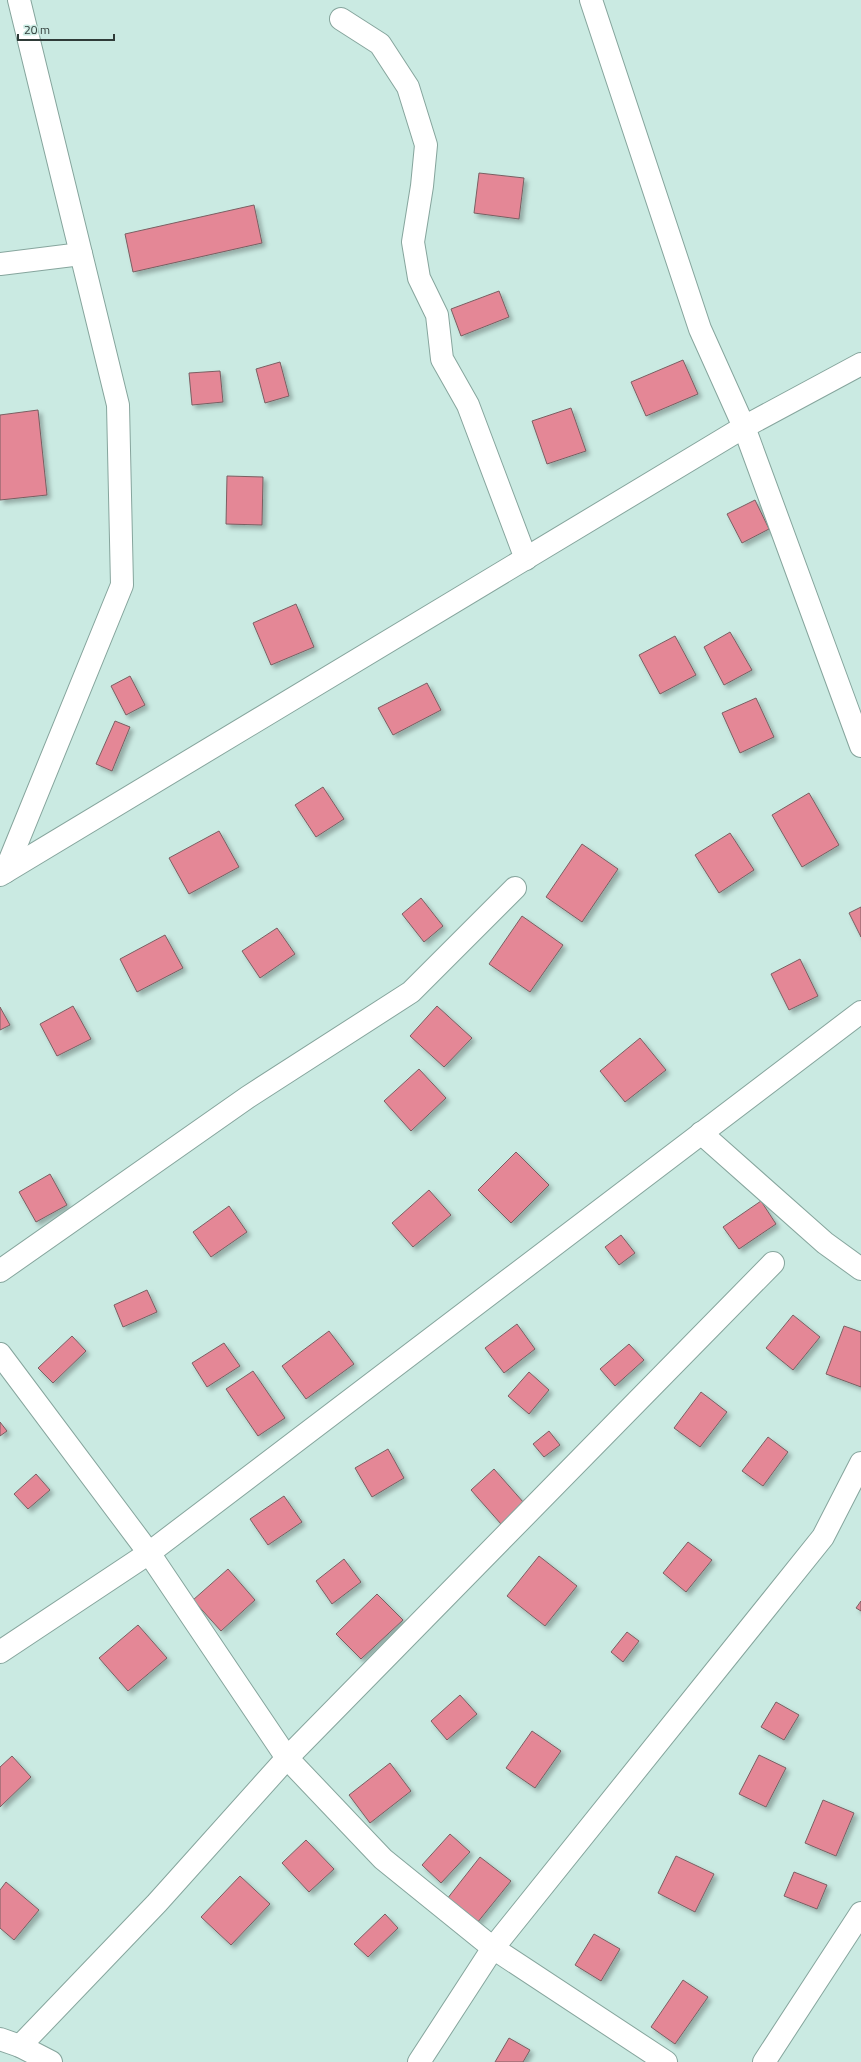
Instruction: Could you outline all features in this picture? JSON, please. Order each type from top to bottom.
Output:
[{"type":"street","points":[[3,874],[122,585],[118,405],[19,0]]},
{"type":"street","points":[[591,0],[700,329],[744,427],[861,746]]},
{"type":"street","points":[[342,19],[380,44],[408,87],[426,145],[422,186],[413,242],[419,278],[437,315],[442,359],[468,405],[526,559]]},
{"type":"street","points":[[0,264],[81,254]]},
{"type":"street","points":[[3,874],[744,427],[861,364]]},
{"type":"street","points":[[0,1271],[248,1097],[411,992],[515,888]]},
{"type":"street","points":[[0,1652],[149,1554],[861,1012]]},
{"type":"street","points":[[701,1133],[825,1243],[861,1269]]},
{"type":"street","points":[[20,2046],[156,1903],[287,1758],[773,1263]]},
{"type":"street","points":[[0,1354],[149,1554],[287,1758],[382,1859],[493,1948],[666,2062]]},
{"type":"street","points":[[419,2062],[493,1948],[823,1537],[861,1463]]},
{"type":"street","points":[[764,2062],[861,1913]]},
{"type":"street","points":[[0,2039],[20,2046],[51,2062]]},
{"type":"building","points":[[479,173],[524,178],[519,219],[474,213]]},
{"type":"building","points":[[254,205],[262,243],[133,272],[125,234]]},
{"type":"building","points":[[499,291],[509,317],[461,336],[451,309]]},
{"type":"building","points":[[683,360],[698,394],[646,416],[631,382]]},
{"type":"building","points":[[280,362],[289,396],[265,403],[256,369]]},
{"type":"building","points":[[220,371],[223,402],[192,405],[189,373]]},
{"type":"building","points":[[571,408],[586,451],[547,464],[532,421]]},
{"type":"building","points":[[38,410],[47,495],[0,500],[0,415]]},
{"type":"building","points":[[227,476],[263,477],[262,525],[226,524]]},
{"type":"building","points":[[755,500],[769,529],[742,543],[727,514]]},
{"type":"building","points":[[296,604],[314,647],[271,665],[253,623]]},
{"type":"building","points":[[730,632],[752,670],[724,685],[704,647]]},
{"type":"building","points":[[675,636],[696,675],[660,694],[639,655]]},
{"type":"building","points":[[130,676],[145,705],[126,715],[111,686]]},
{"type":"building","points":[[427,683],[441,710],[393,735],[378,708]]},
{"type":"building","points":[[756,698],[774,737],[740,753],[722,713]]},
{"type":"building","points":[[115,721],[130,727],[112,771],[96,764]]},
{"type":"building","points":[[323,787],[344,819],[316,837],[295,805]]},
{"type":"building","points":[[809,793],[839,845],[802,867],[772,815]]},
{"type":"building","points":[[219,831],[239,867],[189,894],[169,858]]},
{"type":"building","points":[[730,833],[754,870],[719,893],[695,855]]},
{"type":"building","points":[[582,844],[618,869],[582,922],[546,897]]},
{"type":"building","points":[[421,898],[443,926],[424,942],[402,914]]},
{"type":"building","points":[[861,907],[861,937],[849,913]]},
{"type":"building","points":[[522,916],[563,945],[530,992],[489,964]]},
{"type":"building","points":[[277,928],[295,954],[260,978],[242,951]]},
{"type":"building","points":[[165,935],[183,968],[137,992],[120,959]]},
{"type":"building","points":[[800,959],[818,996],[789,1010],[771,974]]},
{"type":"building","points":[[73,1006],[91,1039],[57,1056],[40,1024]]},
{"type":"building","points":[[437,1006],[472,1038],[444,1067],[410,1036]]},
{"type":"building","points":[[0,1007],[10,1025],[0,1030]]},
{"type":"building","points":[[640,1038],[666,1070],[625,1102],[600,1071]]},
{"type":"building","points":[[419,1069],[446,1098],[411,1131],[384,1101]]},
{"type":"building","points":[[516,1152],[549,1185],[511,1223],[478,1190]]},
{"type":"building","points":[[50,1174],[67,1205],[36,1222],[19,1192]]},
{"type":"building","points":[[429,1190],[451,1215],[413,1247],[392,1223]]},
{"type":"building","points":[[761,1201],[776,1224],[739,1249],[723,1227]]},
{"type":"building","points":[[229,1206],[247,1232],[211,1257],[193,1232]]},
{"type":"building","points":[[621,1235],[635,1253],[619,1265],[605,1247]]},
{"type":"building","points":[[147,1290],[157,1312],[123,1327],[114,1305]]},
{"type":"building","points":[[793,1315],[820,1337],[793,1370],[766,1348]]},
{"type":"building","points":[[517,1324],[535,1349],[504,1373],[485,1348]]},
{"type":"building","points":[[844,1326],[861,1332],[861,1387],[826,1374]]},
{"type":"building","points":[[329,1331],[354,1364],[306,1399],[282,1366]]},
{"type":"building","points":[[72,1336],[86,1351],[53,1383],[38,1368]]},
{"type":"building","points":[[224,1343],[240,1366],[207,1387],[192,1363]]},
{"type":"building","points":[[629,1344],[644,1360],[615,1386],[600,1369]]},
{"type":"building","points":[[253,1371],[285,1418],[258,1436],[226,1389]]},
{"type":"building","points":[[529,1372],[549,1390],[529,1414],[508,1396]]},
{"type":"building","points":[[701,1392],[727,1412],[700,1447],[674,1428]]},
{"type":"building","points":[[0,1422],[7,1431],[0,1436]]},
{"type":"building","points":[[549,1431],[560,1445],[544,1457],[533,1444]]},
{"type":"building","points":[[768,1437],[788,1452],[763,1486],[742,1471]]},
{"type":"building","points":[[388,1449],[404,1478],[372,1497],[355,1468]]},
{"type":"building","points":[[494,1469],[524,1503],[501,1524],[471,1490]]},
{"type":"building","points":[[36,1474],[50,1490],[28,1509],[14,1494]]},
{"type":"building","points":[[284,1496],[302,1522],[268,1545],[250,1519]]},
{"type":"building","points":[[688,1542],[712,1560],[686,1592],[663,1573]]},
{"type":"building","points":[[539,1556],[577,1586],[545,1626],[507,1596]]},
{"type":"building","points":[[344,1559],[361,1582],[332,1604],[316,1581]]},
{"type":"building","points":[[228,1569],[255,1600],[221,1631],[193,1600]]},
{"type":"building","points":[[377,1594],[403,1620],[361,1659],[336,1634]]},
{"type":"building","points":[[861,1601],[861,1611],[856,1608]]},
{"type":"building","points":[[138,1625],[167,1658],[128,1691],[99,1658]]},
{"type":"building","points":[[627,1632],[639,1641],[623,1662],[611,1652]]},
{"type":"building","points":[[460,1695],[477,1714],[447,1740],[431,1721]]},
{"type":"building","points":[[776,1702],[799,1715],[784,1740],[761,1727]]},
{"type":"building","points":[[532,1731],[561,1751],[535,1788],[506,1768]]},
{"type":"building","points":[[759,1755],[786,1768],[766,1807],[739,1794]]},
{"type":"building","points":[[12,1756],[31,1777],[0,1807],[0,1767]]},
{"type":"building","points":[[390,1763],[411,1791],[370,1823],[349,1795]]},
{"type":"building","points":[[823,1800],[854,1813],[836,1856],[805,1843]]},
{"type":"building","points":[[450,1834],[470,1852],[441,1883],[422,1865]]},
{"type":"building","points":[[306,1840],[334,1869],[309,1892],[282,1863]]},
{"type":"building","points":[[676,1856],[714,1874],[695,1912],[658,1893]]},
{"type":"building","points":[[480,1857],[511,1881],[477,1923],[447,1899]]},
{"type":"building","points":[[794,1872],[827,1885],[817,1909],[784,1896]]},
{"type":"building","points":[[240,1876],[270,1904],[231,1945],[201,1917]]},
{"type":"building","points":[[6,1882],[39,1910],[14,1940],[0,1928],[0,1890]]},
{"type":"building","points":[[385,1914],[398,1928],[368,1957],[354,1944]]},
{"type":"building","points":[[594,1934],[620,1949],[601,1981],[575,1965]]},
{"type":"building","points":[[683,1980],[708,1997],[675,2044],[651,2027]]},
{"type":"building","points":[[509,2038],[530,2050],[523,2062],[495,2062]]}]
